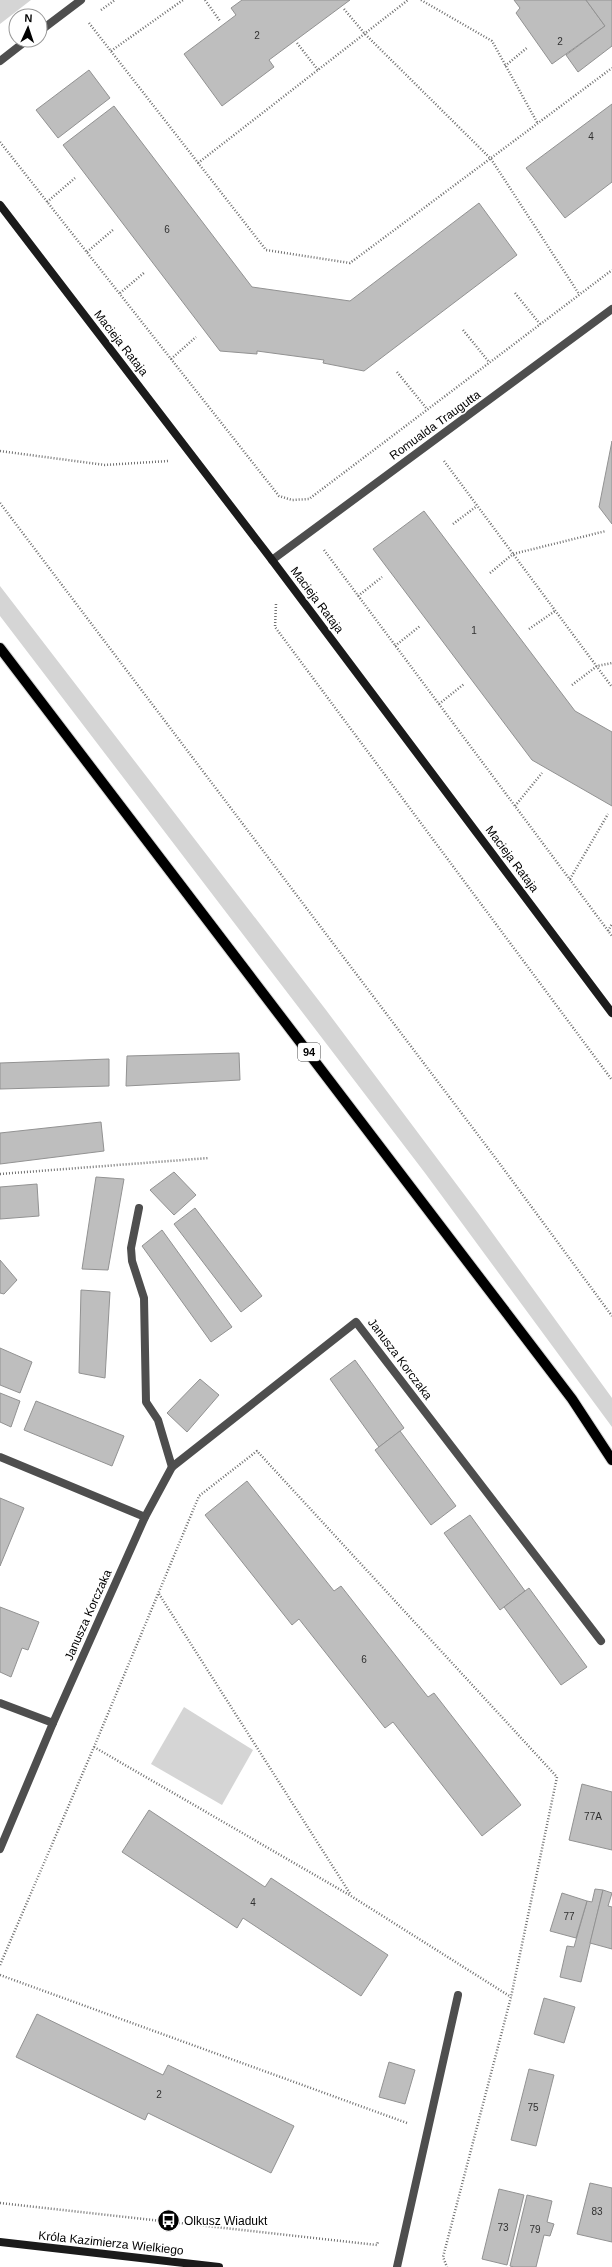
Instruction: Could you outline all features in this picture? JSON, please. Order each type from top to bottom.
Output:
[{"type":"main road","name":"94","points":[[0,648],[562,1386],[612,1460]]},
{"type":"street","points":[[48,25],[81,0]]},
{"type":"street","points":[[0,61],[17,48]]},
{"type":"street","name":"Macieja Rataja","points":[[0,206],[272,560],[612,1013]]},
{"type":"street","name":"Romualda Traugutta","points":[[272,560],[612,309]]},
{"type":"street","points":[[139,1208],[131,1248],[132,1261],[144,1298],[146,1402],[158,1420],[172,1467]]},
{"type":"street","name":"Janusza Korczaka","points":[[0,1849],[53,1723],[146,1517],[172,1467],[356,1322],[601,1641]]},
{"type":"street","points":[[0,1457],[146,1517]]},
{"type":"street","points":[[0,1703],[53,1723]]},
{"type":"street","points":[[397,2267],[458,1995]]},
{"type":"street","name":"Króla Kazimierza Wielkiego","points":[[0,2242],[219,2267]]},
{"type":"path","points":[[111,51],[183,0]]},
{"type":"path","points":[[205,0],[220,21]]},
{"type":"path","points":[[198,163],[408,0]]},
{"type":"path","points":[[423,1],[492,41],[538,124]]},
{"type":"path","points":[[344,9],[365,34],[491,159],[579,294]]},
{"type":"path","points":[[87,21],[266,250],[350,263],[612,68]]},
{"type":"path","points":[[297,43],[318,70]]},
{"type":"path","points":[[505,66],[528,47]]},
{"type":"path","points":[[0,142],[280,496],[292,500],[309,499],[612,270]]},
{"type":"path","points":[[47,202],[75,178]]},
{"type":"path","points":[[87,252],[114,229]]},
{"type":"path","points":[[120,293],[145,272]]},
{"type":"path","points":[[515,293],[540,324]]},
{"type":"path","points":[[463,330],[489,362]]},
{"type":"path","points":[[171,359],[196,337]]},
{"type":"path","points":[[397,372],[427,409]]},
{"type":"path","points":[[0,451],[105,465],[161,460],[176,462]]},
{"type":"path","points":[[442,460],[612,687]]},
{"type":"path","points":[[0,503],[497,1160],[612,1316]]},
{"type":"path","points":[[453,524],[477,506]]},
{"type":"path","points":[[490,573],[513,554],[606,531]]},
{"type":"path","points":[[330,545],[324,550],[612,936]]},
{"type":"path","points":[[358,596],[382,577]]},
{"type":"path","points":[[276,599],[275,627],[612,1080]]},
{"type":"path","points":[[529,629],[555,611]]},
{"type":"path","points":[[395,646],[420,626]]},
{"type":"path","points":[[572,685],[597,666],[612,663]]},
{"type":"path","points":[[439,704],[464,684]]},
{"type":"path","points":[[516,806],[542,773]]},
{"type":"path","points":[[570,879],[608,814]]},
{"type":"path","points":[[608,931],[612,924]]},
{"type":"path","points":[[0,1174],[209,1158]]},
{"type":"path","points":[[0,1965],[159,1594],[199,1496],[257,1451],[557,1777],[511,1997],[443,2257],[447,2267],[450,2267]]},
{"type":"path","points":[[159,1594],[351,1896]]},
{"type":"path","points":[[94,1747],[351,1896],[511,1997]]},
{"type":"path","points":[[0,1975],[408,2123],[406,2131]]},
{"type":"path","points":[[0,2203],[377,2244],[379,2237]]},
{"type":"shaded area","points":[[0,0],[31,0],[21,8],[8,8],[8,18],[0,24]]},
{"type":"shaded area","points":[[0,586],[326,1010],[478,1213],[612,1398],[612,1427],[425,1173],[0,616]]},
{"type":"shaded area","points":[[184,1707],[253,1750],[222,1805],[151,1764]]},
{"type":"building","points":[[242,0],[350,0],[269,60],[274,67],[222,106],[184,54],[236,15],[231,8]]},
{"type":"building","points":[[514,0],[586,0],[605,26],[552,64],[516,13],[520,8]]},
{"type":"building","points":[[586,0],[612,0],[612,46],[578,72],[566,55],[605,26]]},
{"type":"building","points":[[89,70],[110,98],[58,138],[36,110]]},
{"type":"building","points":[[612,104],[612,182],[565,218],[526,168]]},
{"type":"building","points":[[114,106],[252,287],[350,301],[479,203],[517,255],[364,371],[323,363],[324,360],[257,351],[257,354],[220,351],[63,145]]},
{"type":"building","points":[[612,441],[612,524],[599,507]]},
{"type":"building","points":[[424,511],[575,711],[612,732],[612,806],[532,760],[373,549]]},
{"type":"building","points":[[239,1053],[240,1080],[126,1086],[127,1056]]},
{"type":"building","points":[[109,1059],[109,1086],[0,1089],[0,1063]]},
{"type":"building","points":[[101,1122],[104,1151],[0,1164],[0,1133]]},
{"type":"building","points":[[174,1172],[196,1195],[174,1215],[150,1190]]},
{"type":"building","points":[[96,1177],[124,1179],[108,1270],[82,1269]]},
{"type":"building","points":[[37,1184],[39,1216],[0,1219],[0,1187]]},
{"type":"building","points":[[195,1208],[262,1296],[241,1312],[174,1224]]},
{"type":"building","points":[[162,1230],[232,1327],[211,1342],[142,1246]]},
{"type":"building","points":[[0,1260],[17,1280],[4,1294],[0,1293]]},
{"type":"building","points":[[81,1290],[110,1292],[105,1378],[79,1373]]},
{"type":"building","points":[[0,1348],[32,1362],[20,1393],[0,1385]]},
{"type":"building","points":[[355,1360],[404,1428],[379,1447],[330,1379]]},
{"type":"building","points":[[200,1379],[219,1395],[187,1432],[167,1413]]},
{"type":"building","points":[[0,1393],[20,1401],[11,1427],[0,1422]]},
{"type":"building","points":[[36,1401],[124,1436],[112,1466],[24,1430]]},
{"type":"building","points":[[400,1431],[456,1506],[431,1525],[375,1450]]},
{"type":"building","points":[[247,1481],[334,1591],[341,1586],[428,1697],[434,1693],[521,1805],[482,1836],[393,1722],[385,1728],[299,1619],[292,1625],[205,1515]]},
{"type":"building","points":[[0,1498],[24,1508],[0,1566]]},
{"type":"building","points":[[470,1515],[525,1591],[500,1610],[444,1533]]},
{"type":"building","points":[[529,1588],[587,1667],[561,1685],[504,1607]]},
{"type":"building","points":[[0,1607],[39,1622],[28,1650],[22,1648],[11,1677],[0,1672]]},
{"type":"building","points":[[582,1784],[612,1792],[612,1850],[569,1840]]},
{"type":"building","points":[[149,1810],[265,1887],[271,1878],[388,1955],[361,1996],[243,1918],[237,1928],[122,1852]]},
{"type":"building","points":[[595,1889],[603,1890],[581,1982],[560,1977],[567,1946],[574,1947],[587,1901],[592,1902]]},
{"type":"building","points":[[603,1890],[612,1893],[608,1906],[612,1907],[612,1949],[590,1943]]},
{"type":"building","points":[[562,1893],[587,1901],[576,1938],[550,1931]]},
{"type":"building","points":[[544,1998],[575,2007],[564,2043],[534,2034]]},
{"type":"building","points":[[37,2014],[163,2075],[168,2065],[294,2126],[271,2173],[148,2113],[145,2120],[16,2057]]},
{"type":"building","points":[[389,2062],[415,2070],[405,2104],[379,2097]]},
{"type":"building","points":[[529,2069],[554,2075],[536,2146],[511,2140]]},
{"type":"building","points":[[590,2183],[612,2188],[612,2242],[577,2234]]},
{"type":"building","points":[[499,2189],[524,2195],[507,2265],[482,2259]]},
{"type":"building","points":[[527,2195],[552,2201],[547,2222],[554,2224],[550,2236],[544,2235],[536,2267],[514,2267],[510,2266]]},
{"type":"place","name":"Olkusz Wiadukt","points":[[168,2221]]}]
